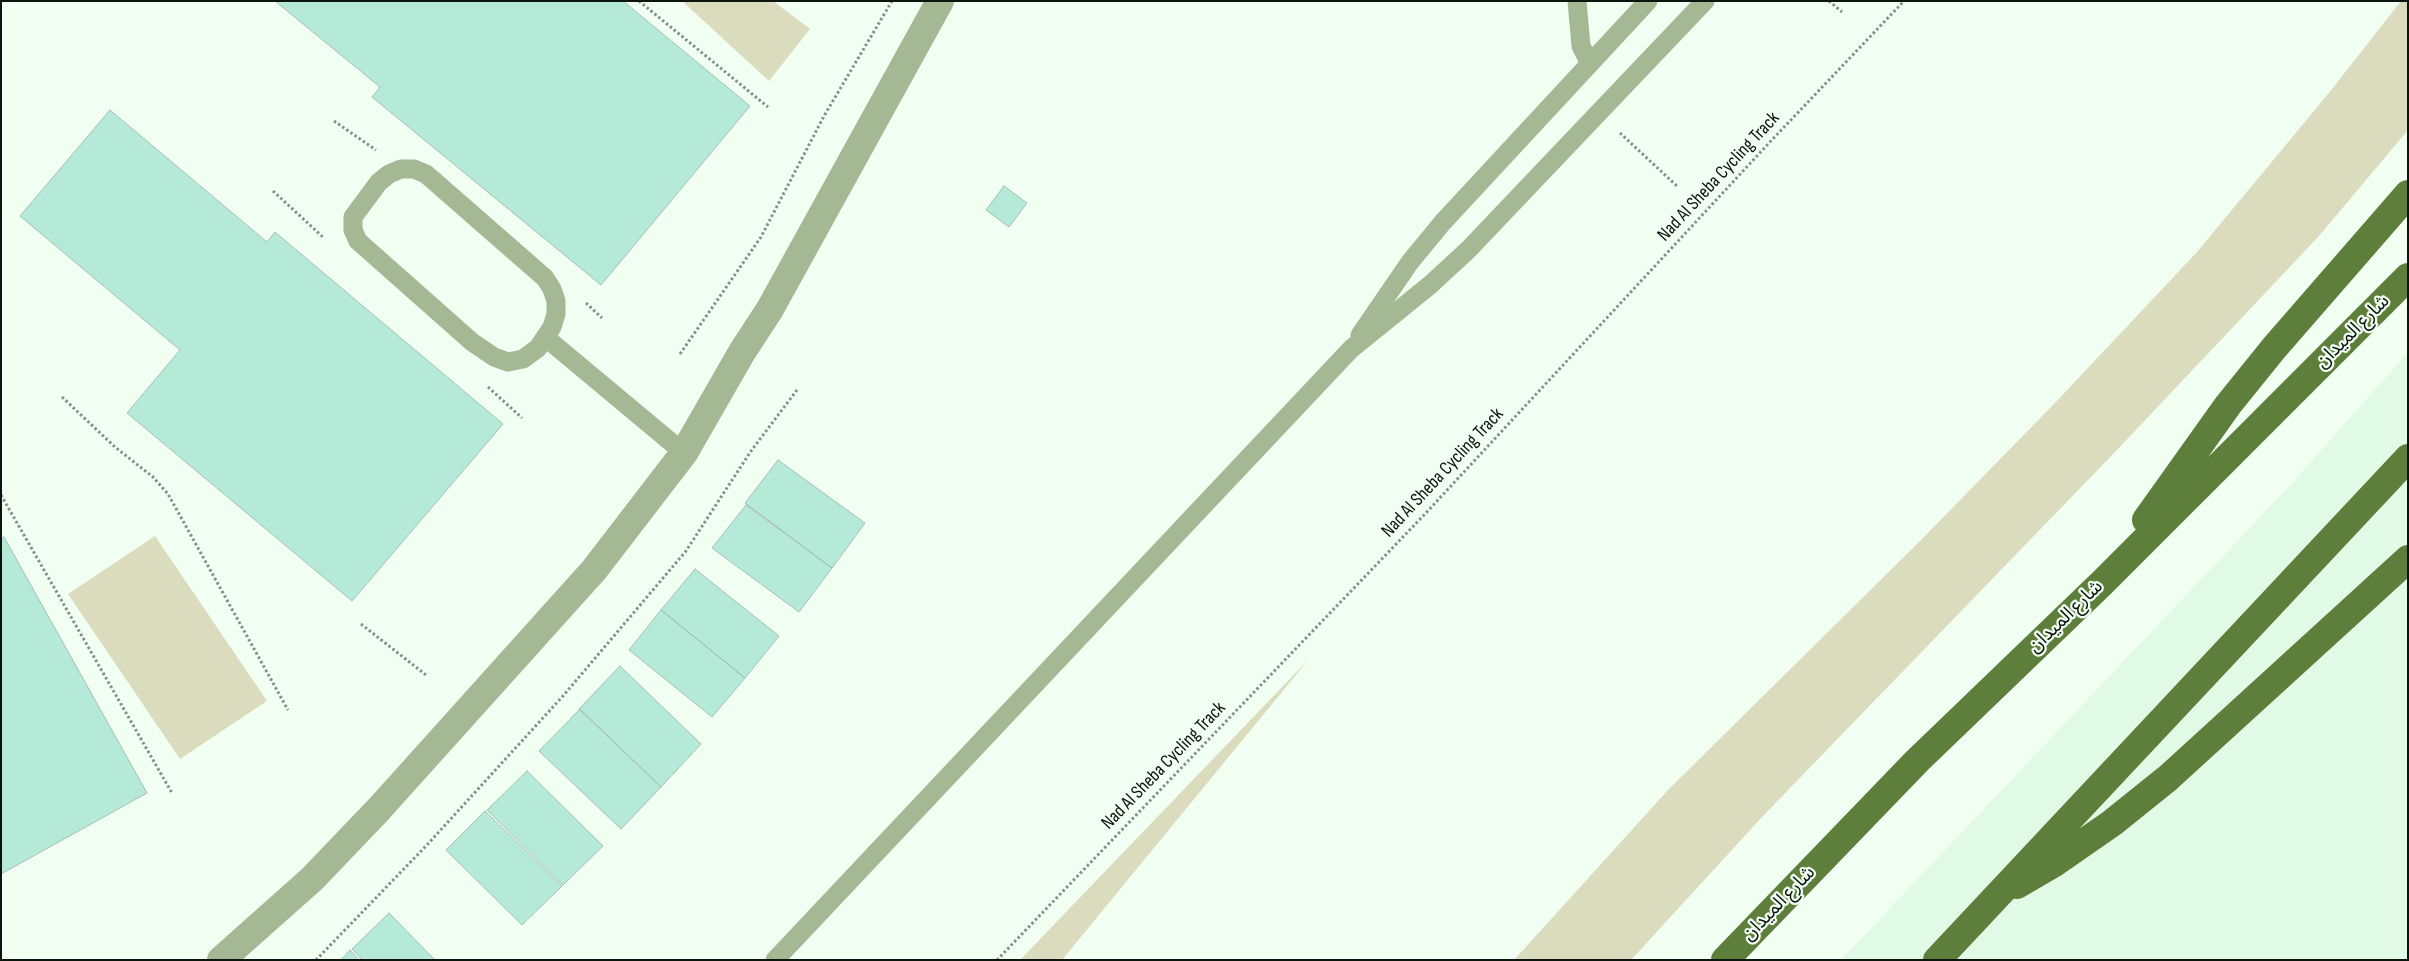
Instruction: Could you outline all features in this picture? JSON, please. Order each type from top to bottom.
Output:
[{"type":"main road","points":[[2102,582],[2228,405],[2274,348],[2408,194]]},
{"type":"main road","name":"شارع الميدان","points":[[1725,960],[1917,762],[2102,582],[2408,277]]},
{"type":"main road","points":[[1936,960],[1988,902],[2408,458]]},
{"type":"main road","points":[[1988,902],[2053,864],[2112,823],[2161,783],[2408,559]]},
{"type":"street","points":[[222,960],[312,879],[392,795],[594,570],[684,454],[742,352],[770,309],[940,1]]},
{"type":"lane","points":[[1577,1],[1581,46],[1590,64]]},
{"type":"lane","points":[[1351,349],[1400,277],[1438,229],[1648,1]]},
{"type":"lane","points":[[775,960],[1351,349],[1430,285],[1468,250],[1705,1]]},
{"type":"lane","points":[[401,169],[414,169],[426,174],[545,278],[552,289],[556,301],[556,314],[552,327],[545,337],[538,348],[524,359],[508,362],[494,358],[472,342],[358,241],[353,230],[353,217],[360,206],[388,174],[401,169]]},
{"type":"lane","points":[[545,337],[684,454]]},
{"type":"path","points":[[639,1],[768,107]]},
{"type":"path","points":[[680,354],[761,237],[824,116],[892,1]]},
{"type":"path","points":[[1830,1],[1842,12]]},
{"type":"path","name":"Nad Al Sheba Cycling Track","points":[[997,960],[1425,514],[1769,143],[1904,1]]},
{"type":"path","points":[[1599,114],[1678,187]]},
{"type":"path","points":[[316,960],[426,846],[563,696],[686,550],[750,451],[797,390]]},
{"type":"path","points":[[62,397],[116,447],[153,477],[168,494],[288,710]]},
{"type":"path","points":[[1,495],[172,793]]},
{"type":"path","points":[[361,624],[426,675]]},
{"type":"shaded area","points":[[682,1],[773,1],[810,29],[769,81]]},
{"type":"shaded area","points":[[2401,1],[2408,1],[2408,130],[2319,236],[2116,451],[1762,817],[1631,960],[1514,960],[1669,789],[1920,541],[2055,403],[2197,252],[2328,94]]},
{"type":"shaded area","points":[[2408,352],[2408,960],[1841,960],[2293,482]]},
{"type":"shaded area","points":[[155,536],[267,701],[180,759],[68,594]]},
{"type":"shaded area","points":[[1309,659],[1062,960],[1020,960],[1068,910]]},
{"type":"building","points":[[275,1],[623,1],[750,106],[601,285],[372,97],[380,87]]},
{"type":"building","points":[[110,110],[267,242],[275,232],[503,424],[352,601],[127,413],[180,350],[20,216]]},
{"type":"building","points":[[1004,186],[1027,203],[1009,227],[986,210]]},
{"type":"building","points":[[778,460],[865,523],[832,568],[745,503]]},
{"type":"building","points":[[746,505],[832,568],[799,612],[712,548]]},
{"type":"building","points":[[4,537],[147,793],[1,874],[1,539]]},
{"type":"building","points":[[695,569],[779,636],[745,678],[661,610]]},
{"type":"building","points":[[661,610],[745,678],[712,717],[629,650]]},
{"type":"building","points":[[620,666],[701,744],[661,787],[579,709]]},
{"type":"building","points":[[580,709],[661,787],[621,829],[539,751]]},
{"type":"building","points":[[527,771],[603,846],[563,885],[487,810]]},
{"type":"building","points":[[485,811],[562,886],[522,925],[446,850]]},
{"type":"building","points":[[389,913],[435,960],[362,960],[352,949]]},
{"type":"building","points":[[350,950],[359,960],[341,960]]}]
